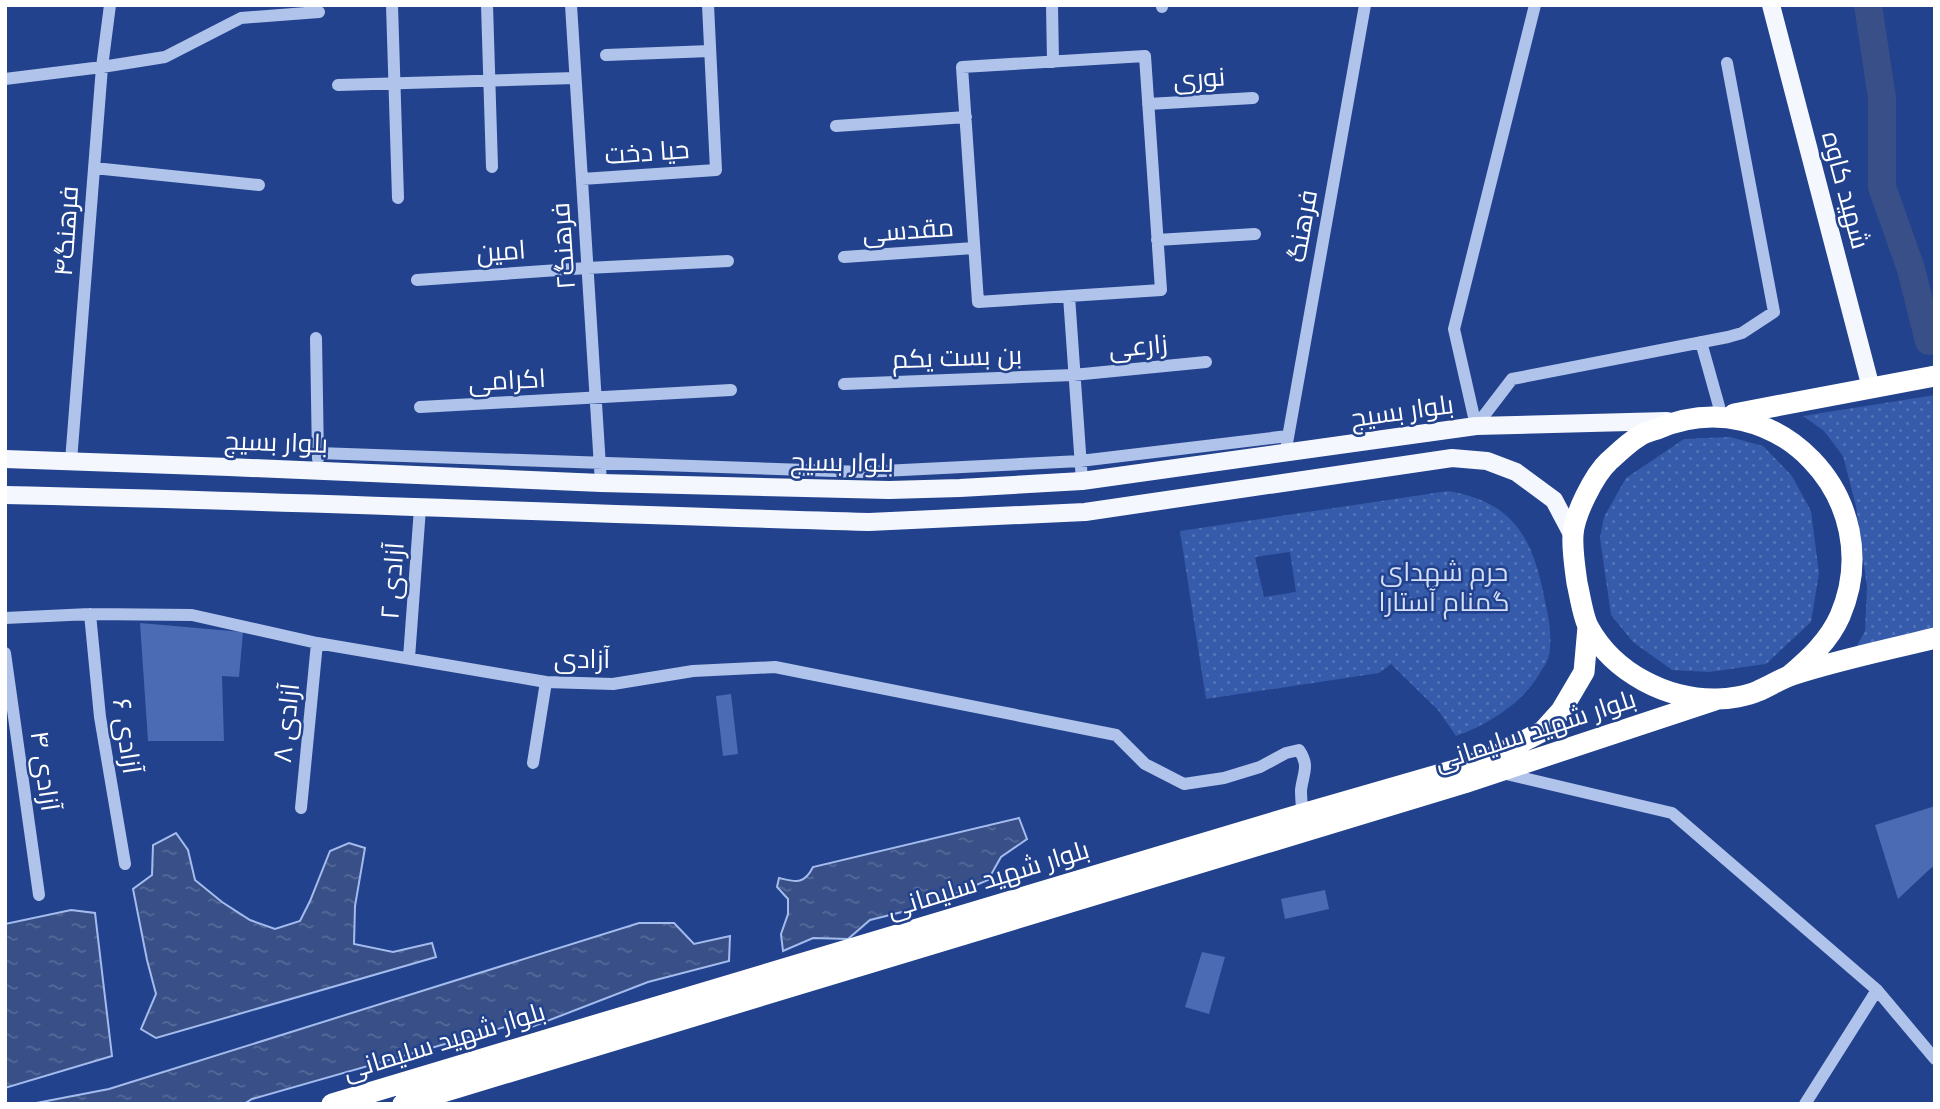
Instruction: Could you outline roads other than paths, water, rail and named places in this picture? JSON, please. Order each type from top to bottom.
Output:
[{"type":"highway","points":[[1723,417],[1935,376]]},
{"type":"highway","points":[[1789,676],[1819,650],[1840,617],[1851,580],[1852,540],[1847,518],[1834,487],[1813,460],[1787,438],[1756,423],[1723,417],[1699,417],[1674,421],[1638,437],[1607,463],[1584,496],[1572,534],[1577,581],[1588,627],[1612,659],[1643,682],[1679,696],[1718,699],[1756,692],[1789,676],[1935,638]]},
{"type":"highway","name":"بلوار شهید سلیمانی","points":[[332,1104],[1455,770],[1499,754],[1543,732],[1561,710],[1584,672],[1588,627]]},
{"type":"highway","name":"بلوار شهید سلیمانی","points":[[403,1104],[1498,772],[1718,699]]},
{"type":"main road","name":"شهید کاوه","points":[[1772,5],[1871,388]]},
{"type":"main road","name":"بلوار بسیج","points":[[5,460],[229,467],[318,461],[601,483],[889,490],[1082,481],[1476,426],[1674,421]]},
{"type":"main road","name":"بلوار بسیج","points":[[5,495],[228,499],[420,508],[869,522],[1085,512],[1452,458],[1487,461],[1516,472],[1553,500],[1572,534]]},
{"type":"main road","points":[[228,499],[229,467]]},
{"type":"main road","points":[[1082,481],[1085,512]]},
{"type":"street","name":"فرهنگ۴","points":[[71,461],[102,67],[110,5]]},
{"type":"street","points":[[392,5],[398,198]]},
{"type":"street","points":[[486,5],[492,167]]},
{"type":"street","name":"فرهنگ۲","points":[[570,5],[601,483]]},
{"type":"street","points":[[606,55],[710,51],[708,5]]},
{"type":"street","points":[[1052,5],[1054,61]]},
{"type":"street","name":"فرهنگ","points":[[1285,454],[1365,5]]},
{"type":"street","points":[[1476,426],[1454,329],[1535,5]]},
{"type":"street","points":[[5,79],[165,57],[241,18],[319,12]]},
{"type":"street","name":"حیا دخت","points":[[582,179],[716,170],[710,51]]},
{"type":"street","points":[[1145,55],[1161,290],[978,302],[962,67],[1054,61],[1145,55]]},
{"type":"street","points":[[1476,426],[1512,379],[1742,333],[1774,312],[1727,63]]},
{"type":"street","points":[[338,85],[575,78]]},
{"type":"street","name":"نوری","points":[[1148,104],[1253,98]]},
{"type":"street","points":[[835,126],[966,117]]},
{"type":"street","points":[[94,168],[258,186]]},
{"type":"street","points":[[1157,240],[1255,234]]},
{"type":"street","name":"مقدسی","points":[[844,257],[974,248]]},
{"type":"street","name":"امین","points":[[417,280],[728,261]]},
{"type":"street","points":[[1069,296],[1082,481]]},
{"type":"street","points":[[316,338],[318,461],[600,462],[863,472],[1080,461],[1288,436]]},
{"type":"street","points":[[1701,342],[1723,417]]},
{"type":"street","name":"زارعی","points":[[1073,374],[1206,362]]},
{"type":"street","name":"بن بست یکم","points":[[844,384],[1073,374]]},
{"type":"street","name":"اکرامی","points":[[420,407],[731,390]]},
{"type":"street","name":"آزادی ۲","points":[[410,658],[420,508]]},
{"type":"street","name":"آزادی","points":[[5,618],[90,614],[192,615],[317,643],[546,682],[613,684],[693,671],[775,667],[1116,735],[1145,764],[1184,784],[1224,778],[1300,750],[1305,759],[1306,770],[1301,790],[1302,814]]},
{"type":"street","name":"آزادی ۶","points":[[90,614],[100,717],[125,864]]},
{"type":"street","name":"آزادی ۸","points":[[301,808],[317,643]]},
{"type":"street","name":"آزادی ۴","points":[[5,653],[39,895]]},
{"type":"street","points":[[533,763],[546,682]]},
{"type":"street","points":[[1498,772],[1672,813],[1877,990],[1935,1059]]},
{"type":"street","points":[[1805,1104],[1877,990]]},
{"type":"water","points":[[1019,818],[1027,839],[1001,857],[988,880],[930,905],[870,920],[848,939],[813,938],[783,951],[781,934],[788,914],[788,899],[777,887],[779,878],[799,881],[806,877],[813,867]]},
{"type":"water","points":[[176,833],[188,850],[195,880],[250,920],[275,929],[300,921],[330,851],[349,843],[365,848],[355,906],[354,944],[393,952],[432,943],[436,957],[156,1038],[141,1029],[156,994],[133,889],[152,875],[153,845]]},
{"type":"water","points":[[71,910],[95,913],[112,1056],[5,1088],[5,924]]},
{"type":"water","points":[[639,923],[674,923],[694,944],[730,936],[729,961],[648,982],[529,1028],[508,1026],[252,1099],[244,1104],[31,1104],[109,1089]]},
{"type":"waterway","points":[[1868,5],[1882,98],[1882,187],[1911,269],[1929,341]]},
{"type":"park label","name":"حرم شهدای گمنام آستارا","points":[[1444,587]]}]
